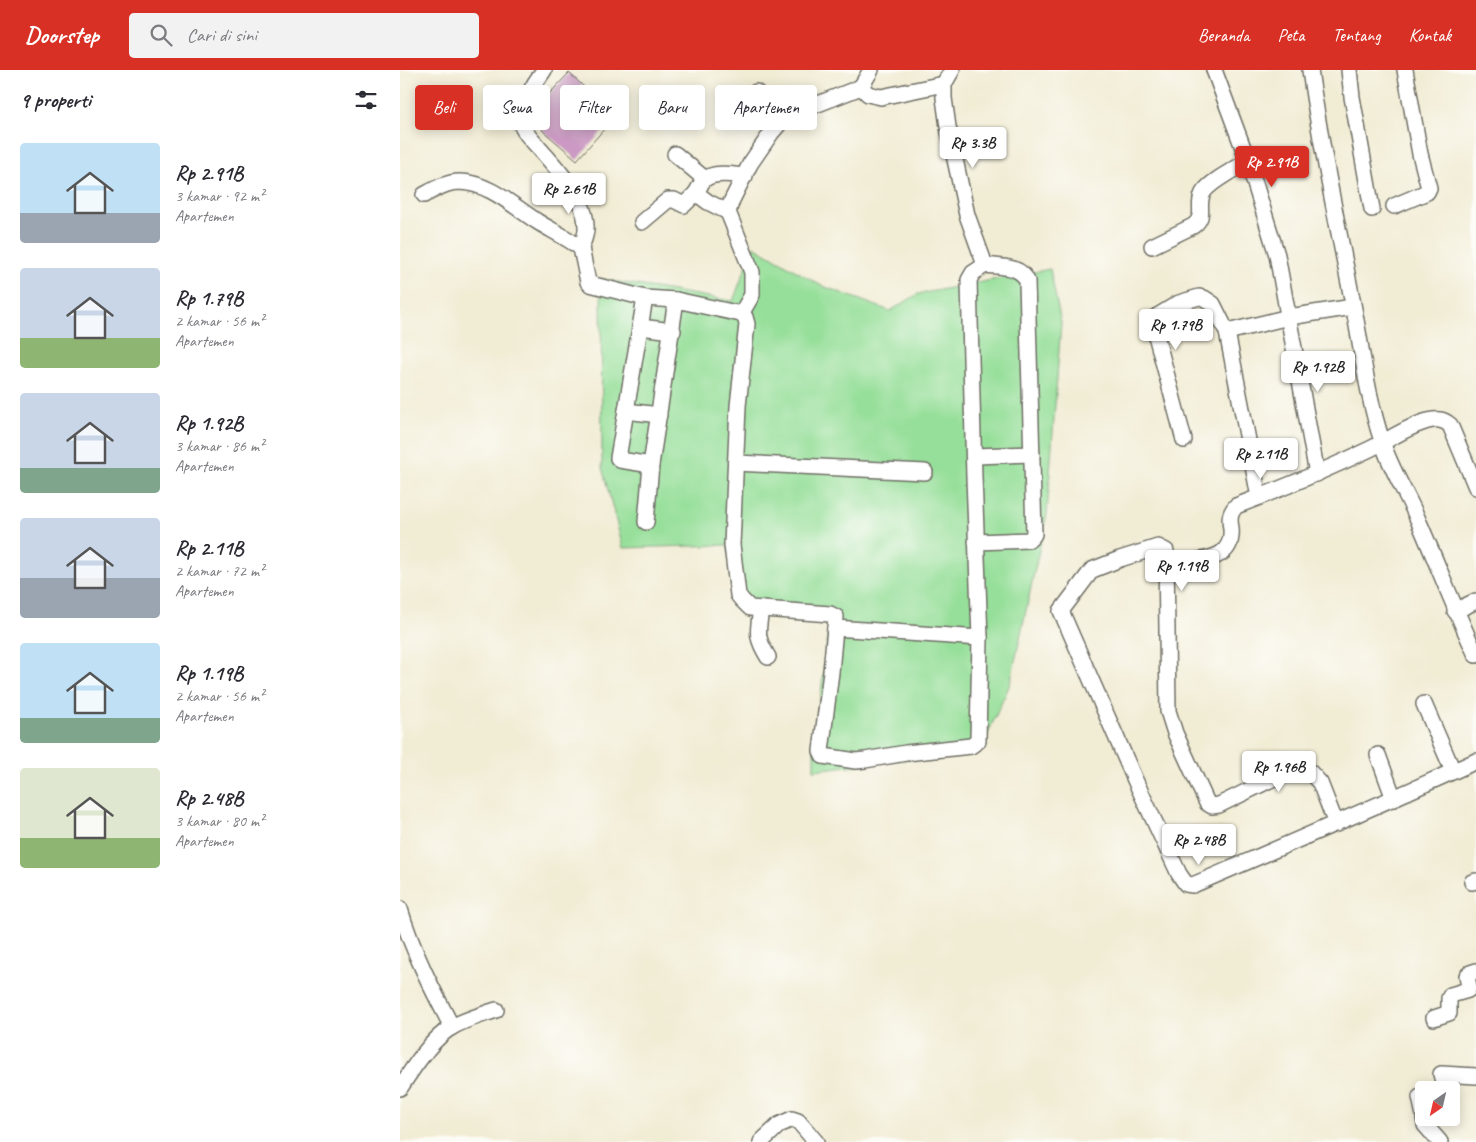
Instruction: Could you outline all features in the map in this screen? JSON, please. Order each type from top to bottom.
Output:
[{"type":"street","points":[[544,70],[524,106],[522,123],[530,138],[564,178],[578,200],[585,216],[586,227],[581,248],[589,284],[645,298],[676,300],[742,314],[745,317],[747,324],[738,406],[732,545],[738,594],[750,608],[830,614],[836,617],[822,753],[826,757],[856,761],[976,744],[978,737],[980,638],[976,542],[969,280],[973,272],[985,265],[1018,270],[1026,277],[1027,281],[1028,376],[1032,454],[1032,537],[1026,540],[976,542]]},
{"type":"street","points":[[817,104],[861,86],[871,70]]},
{"type":"street","points":[[952,70],[944,84],[948,127],[967,215],[985,265]]},
{"type":"street","points":[[1214,70],[1248,161],[1277,256],[1317,474]]},
{"type":"street","points":[[1310,70],[1333,208],[1366,379],[1382,444],[1415,512],[1476,655]]},
{"type":"street","points":[[1349,70],[1372,209]]},
{"type":"street","points":[[1394,206],[1427,192],[1428,188],[1405,70]]},
{"type":"street","points":[[861,86],[868,94],[881,97],[944,84]]},
{"type":"street","points":[[742,314],[752,295],[752,272],[728,212],[750,164],[762,145],[775,130]]},
{"type":"street","points":[[675,154],[705,179]]},
{"type":"street","points":[[1152,246],[1199,222],[1201,216],[1201,196],[1206,188],[1248,161]]},
{"type":"street","points":[[642,222],[668,200],[674,200],[684,205],[696,193],[705,179],[726,174],[745,176]]},
{"type":"street","points":[[424,195],[443,185],[458,182],[473,183],[486,188],[537,222],[581,248]]},
{"type":"street","points":[[696,193],[708,202],[728,212]]},
{"type":"street","points":[[1184,440],[1153,326],[1154,320],[1179,303],[1199,297],[1213,304],[1227,332],[1259,497]]},
{"type":"street","points":[[645,298],[618,459],[652,465]]},
{"type":"street","points":[[646,522],[664,374],[673,331],[676,300]]},
{"type":"street","points":[[1227,332],[1289,317],[1353,307]]},
{"type":"street","points":[[640,327],[673,331]]},
{"type":"street","points":[[626,411],[659,415]]},
{"type":"street","points":[[1181,563],[1207,559],[1225,551],[1231,542],[1230,518],[1231,512],[1236,506],[1317,474],[1382,444],[1421,423],[1438,420],[1450,425],[1476,487]]},
{"type":"street","points":[[975,456],[1032,454]]},
{"type":"street","points":[[736,463],[925,472]]},
{"type":"street","points":[[1336,824],[1320,783],[1310,772],[1301,768],[1286,772],[1222,804],[1212,806],[1207,803],[1175,732],[1168,711],[1166,551],[1158,547],[1092,570],[1062,611],[1135,780],[1184,883],[1193,885],[1336,824],[1394,799],[1476,760]]},
{"type":"street","points":[[1456,610],[1476,601]]},
{"type":"street","points":[[761,609],[758,635],[768,657]]},
{"type":"street","points":[[835,628],[980,638]]},
{"type":"street","points":[[1424,704],[1453,771]]},
{"type":"street","points":[[1378,755],[1394,799]]},
{"type":"street","points":[[400,909],[437,999],[452,1027]]},
{"type":"street","points":[[1434,1018],[1449,1013],[1448,998],[1451,995],[1468,990],[1467,976],[1476,971]]},
{"type":"street","points":[[400,1088],[435,1040],[452,1027],[496,1010]]},
{"type":"street","points":[[1443,1081],[1441,1074],[1476,1076]]},
{"type":"street","points":[[761,1142],[779,1125],[792,1119],[798,1121],[816,1142]]},
{"type":"street","points":[[1426,1126],[1440,1142]]},
{"type":"green space","points":[[754,246],[820,285],[890,311],[918,294],[1050,269],[1061,323],[1047,514],[1010,684],[980,751],[814,770],[814,751],[830,617],[746,610],[735,605],[728,545],[623,548],[602,467],[601,279],[733,301]]},
{"type":"building","points":[[569,73],[582,85],[560,85],[560,130],[603,130],[577,160],[542,130],[550,130],[550,93]]}]
